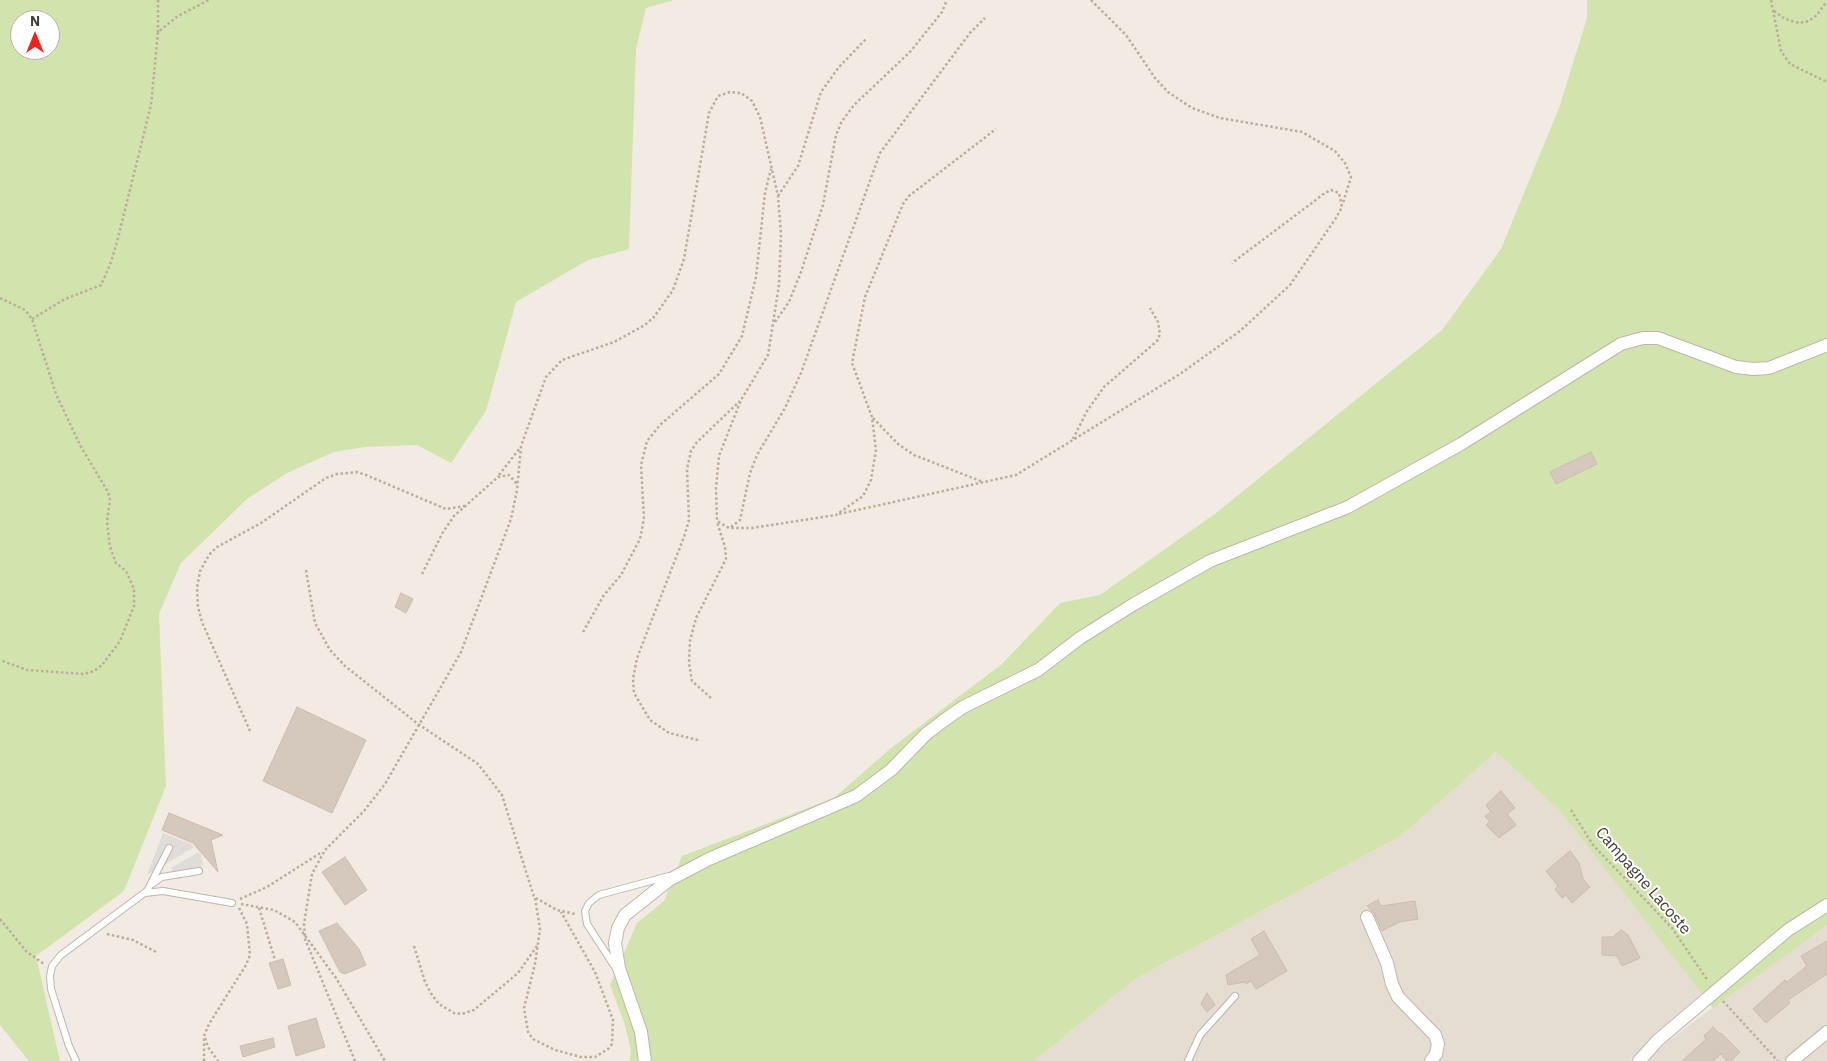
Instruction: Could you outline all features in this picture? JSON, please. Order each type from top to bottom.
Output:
[{"type":"street","points":[[645,1061],[641,1032],[615,949],[616,935],[621,922],[632,908],[647,895],[682,873],[709,859],[856,796],[891,770],[926,734],[943,720],[963,707],[1038,670],[1080,638],[1134,604],[1210,562],[1348,507],[1461,444],[1621,344],[1633,340],[1658,338],[1736,366],[1754,369],[1769,368],[1827,345]]},
{"type":"street","points":[[1639,1061],[1658,1040],[1788,930],[1827,905]]},
{"type":"street","points":[[1368,917],[1387,963],[1398,997],[1435,1035],[1438,1044],[1436,1054],[1431,1061]]},
{"type":"street","points":[[1792,1061],[1827,1032]]},
{"type":"lane","points":[[76,1061],[69,1046],[53,997],[51,969],[61,955],[145,893],[169,848]]},
{"type":"lane","points":[[151,884],[162,877],[199,871]]},
{"type":"lane","points":[[624,982],[598,944],[585,917],[589,903],[599,895],[682,873]]},
{"type":"lane","points":[[145,893],[163,891],[232,902]]},
{"type":"lane","points":[[1188,1061],[1200,1035],[1235,996]]},
{"type":"path","points":[[32,319],[65,300],[101,285],[110,265],[151,105],[158,32],[158,0]]},
{"type":"path","points":[[158,32],[178,16],[209,0]]},
{"type":"path","points":[[774,323],[789,302],[804,263],[823,205],[836,135],[842,122],[860,99],[910,52],[942,12],[947,0]]},
{"type":"path","points":[[717,520],[729,528],[752,528],[836,515],[986,483],[1016,474],[1180,374],[1240,331],[1268,308],[1302,268],[1342,206],[1351,177],[1345,163],[1335,151],[1302,132],[1220,118],[1192,108],[1168,92],[1155,78],[1126,34],[1091,0]]},
{"type":"path","points":[[1771,0],[1781,51],[1790,64],[1827,82]]},
{"type":"path","points":[[1772,11],[1785,19],[1799,23],[1809,21],[1817,15],[1827,1]]},
{"type":"path","points":[[729,528],[740,520],[750,473],[757,455],[785,408],[801,373],[880,153],[970,33],[985,18]]},
{"type":"path","points":[[778,196],[798,166],[821,92],[838,67],[866,39]]},
{"type":"path","points":[[232,902],[266,887],[324,850],[375,798],[395,768],[465,642],[511,519],[518,486],[521,446],[546,377],[562,360],[614,342],[645,325],[654,317],[673,290],[684,259],[710,113],[718,96],[723,93],[736,92],[748,96],[760,117],[778,196],[781,264],[771,346],[764,366],[741,400],[701,438],[691,451],[687,469],[688,520],[684,537],[637,658],[633,679],[634,694],[650,720],[669,733],[698,740]]},
{"type":"path","points":[[836,515],[863,496],[871,480],[876,450],[872,417],[854,374],[852,358],[865,297],[898,213],[909,196],[996,129]]},
{"type":"path","points":[[583,632],[604,595],[621,575],[640,539],[644,519],[641,465],[647,441],[660,425],[719,374],[742,336],[756,277],[765,193],[772,167]]},
{"type":"path","points":[[1232,262],[1325,193],[1332,190],[1339,193],[1342,206]]},
{"type":"path","points":[[0,298],[25,310],[32,319],[56,394],[80,445],[108,492],[110,500],[107,522],[110,547],[116,563],[126,571],[134,589],[134,606],[120,640],[102,665],[94,671],[84,674],[27,670],[0,660]]},
{"type":"path","points":[[1073,440],[1087,411],[1104,387],[1157,341],[1160,334],[1158,322],[1150,308]]},
{"type":"path","points":[[711,698],[692,681],[689,662],[690,642],[696,618],[726,559],[725,547],[717,520],[716,488],[719,456],[741,400]]},
{"type":"path","points":[[872,417],[898,444],[914,455],[986,483]]},
{"type":"path","points":[[422,574],[448,524],[498,477],[521,446]]},
{"type":"path","points":[[250,731],[202,622],[198,606],[197,588],[200,571],[213,551],[228,540],[261,523],[326,478],[337,474],[357,472],[446,510],[465,506]]},
{"type":"path","points":[[498,477],[504,475],[511,477],[518,486]]},
{"type":"path","points":[[306,570],[315,622],[330,650],[345,666],[418,724],[464,752],[478,764],[502,795],[539,915],[538,945],[524,1008],[528,1032],[533,1039],[555,1050],[581,1057],[595,1057],[608,1049],[613,1040],[613,1020],[595,972],[561,911]]},
{"type":"path","name":"Campagne Lacoste","points":[[1572,810],[1594,845],[1672,928],[1715,992],[1778,1061]]},
{"type":"path","points":[[324,850],[312,874],[304,932],[355,1061]]},
{"type":"path","points":[[534,897],[545,905],[585,917]]},
{"type":"path","points":[[232,902],[280,912],[295,922],[336,978],[385,1061]]},
{"type":"path","points":[[204,1061],[204,1036],[209,1024],[246,965],[250,954],[247,924],[238,907],[232,902]]},
{"type":"path","points":[[259,908],[275,960]]},
{"type":"path","points":[[0,919],[26,951],[51,969]]},
{"type":"path","points":[[93,932],[133,940],[158,953]]},
{"type":"path","points":[[414,946],[425,982],[439,1004],[454,1013],[462,1014],[474,1010],[518,973],[538,945]]},
{"type":"path","points":[[204,1036],[208,1048],[218,1061]]},
{"type":"shaded area","points":[[1496,752],[1559,810],[1702,993],[1653,1035],[1630,1061],[1034,1061],[1135,979],[1401,836]]},
{"type":"shaded area","points":[[163,833],[194,847],[147,875]]},
{"type":"shaded area","points":[[197,853],[201,854],[203,866],[173,872],[171,868]]},
{"type":"shaded area","points":[[1827,925],[1827,1061],[1647,1061],[1667,1042],[1804,939]]},
{"type":"green space","points":[[0,0],[674,0],[646,8],[636,49],[629,249],[588,260],[516,302],[486,411],[451,463],[417,445],[365,447],[334,452],[287,473],[247,499],[181,563],[159,614],[166,786],[124,891],[36,956],[60,1061],[29,1061],[0,1025]]},
{"type":"green space","points":[[1587,0],[1827,0],[1827,925],[1713,1008],[1559,810],[1496,752],[1401,836],[1135,979],[1034,1061],[630,1061],[631,1050],[624,1022],[610,985],[637,923],[664,901],[682,856],[834,798],[891,748],[1002,664],[1060,603],[1100,595],[1216,513],[1442,330],[1501,249],[1559,108],[1587,18]]},
{"type":"building","points":[[1591,452],[1597,464],[1556,484],[1550,472]]},
{"type":"building","points":[[401,593],[413,599],[406,613],[395,607]]},
{"type":"building","points":[[297,707],[366,740],[332,813],[263,781]]},
{"type":"building","points":[[1501,791],[1515,808],[1507,814],[1516,825],[1499,838],[1486,825],[1490,822],[1485,816],[1491,812],[1486,805]]},
{"type":"building","points":[[169,813],[223,835],[211,840],[218,872],[193,843],[162,830]]},
{"type":"building","points":[[1570,851],[1579,863],[1583,879],[1590,887],[1572,903],[1566,895],[1562,898],[1555,889],[1558,886],[1546,871]]},
{"type":"building","points":[[345,857],[367,890],[345,905],[322,872]]},
{"type":"building","points":[[1378,900],[1381,906],[1415,901],[1418,919],[1399,922],[1382,931],[1374,913],[1367,906]]},
{"type":"building","points":[[337,923],[359,949],[366,965],[345,974],[340,972],[319,931]]},
{"type":"building","points":[[1621,930],[1628,935],[1640,958],[1622,966],[1617,956],[1602,955],[1602,937],[1613,937]]},
{"type":"building","points":[[1264,931],[1287,971],[1256,989],[1251,981],[1246,984],[1245,982],[1228,985],[1226,975],[1260,955],[1251,939]]},
{"type":"building","points":[[1827,941],[1827,974],[1788,1000],[1790,1003],[1766,1023],[1753,1009],[1785,980],[1787,982],[1807,966],[1801,956]]},
{"type":"building","points":[[283,959],[291,985],[278,989],[269,963]]},
{"type":"building","points":[[1207,993],[1215,1005],[1207,1012],[1201,1004]]},
{"type":"building","points":[[316,1018],[325,1047],[296,1056],[288,1026]]},
{"type":"building","points":[[1713,1027],[1740,1052],[1731,1061],[1727,1061],[1721,1054],[1713,1061],[1682,1061],[1706,1039],[1704,1036]]},
{"type":"building","points":[[273,1038],[275,1047],[243,1057],[240,1046]]}]
